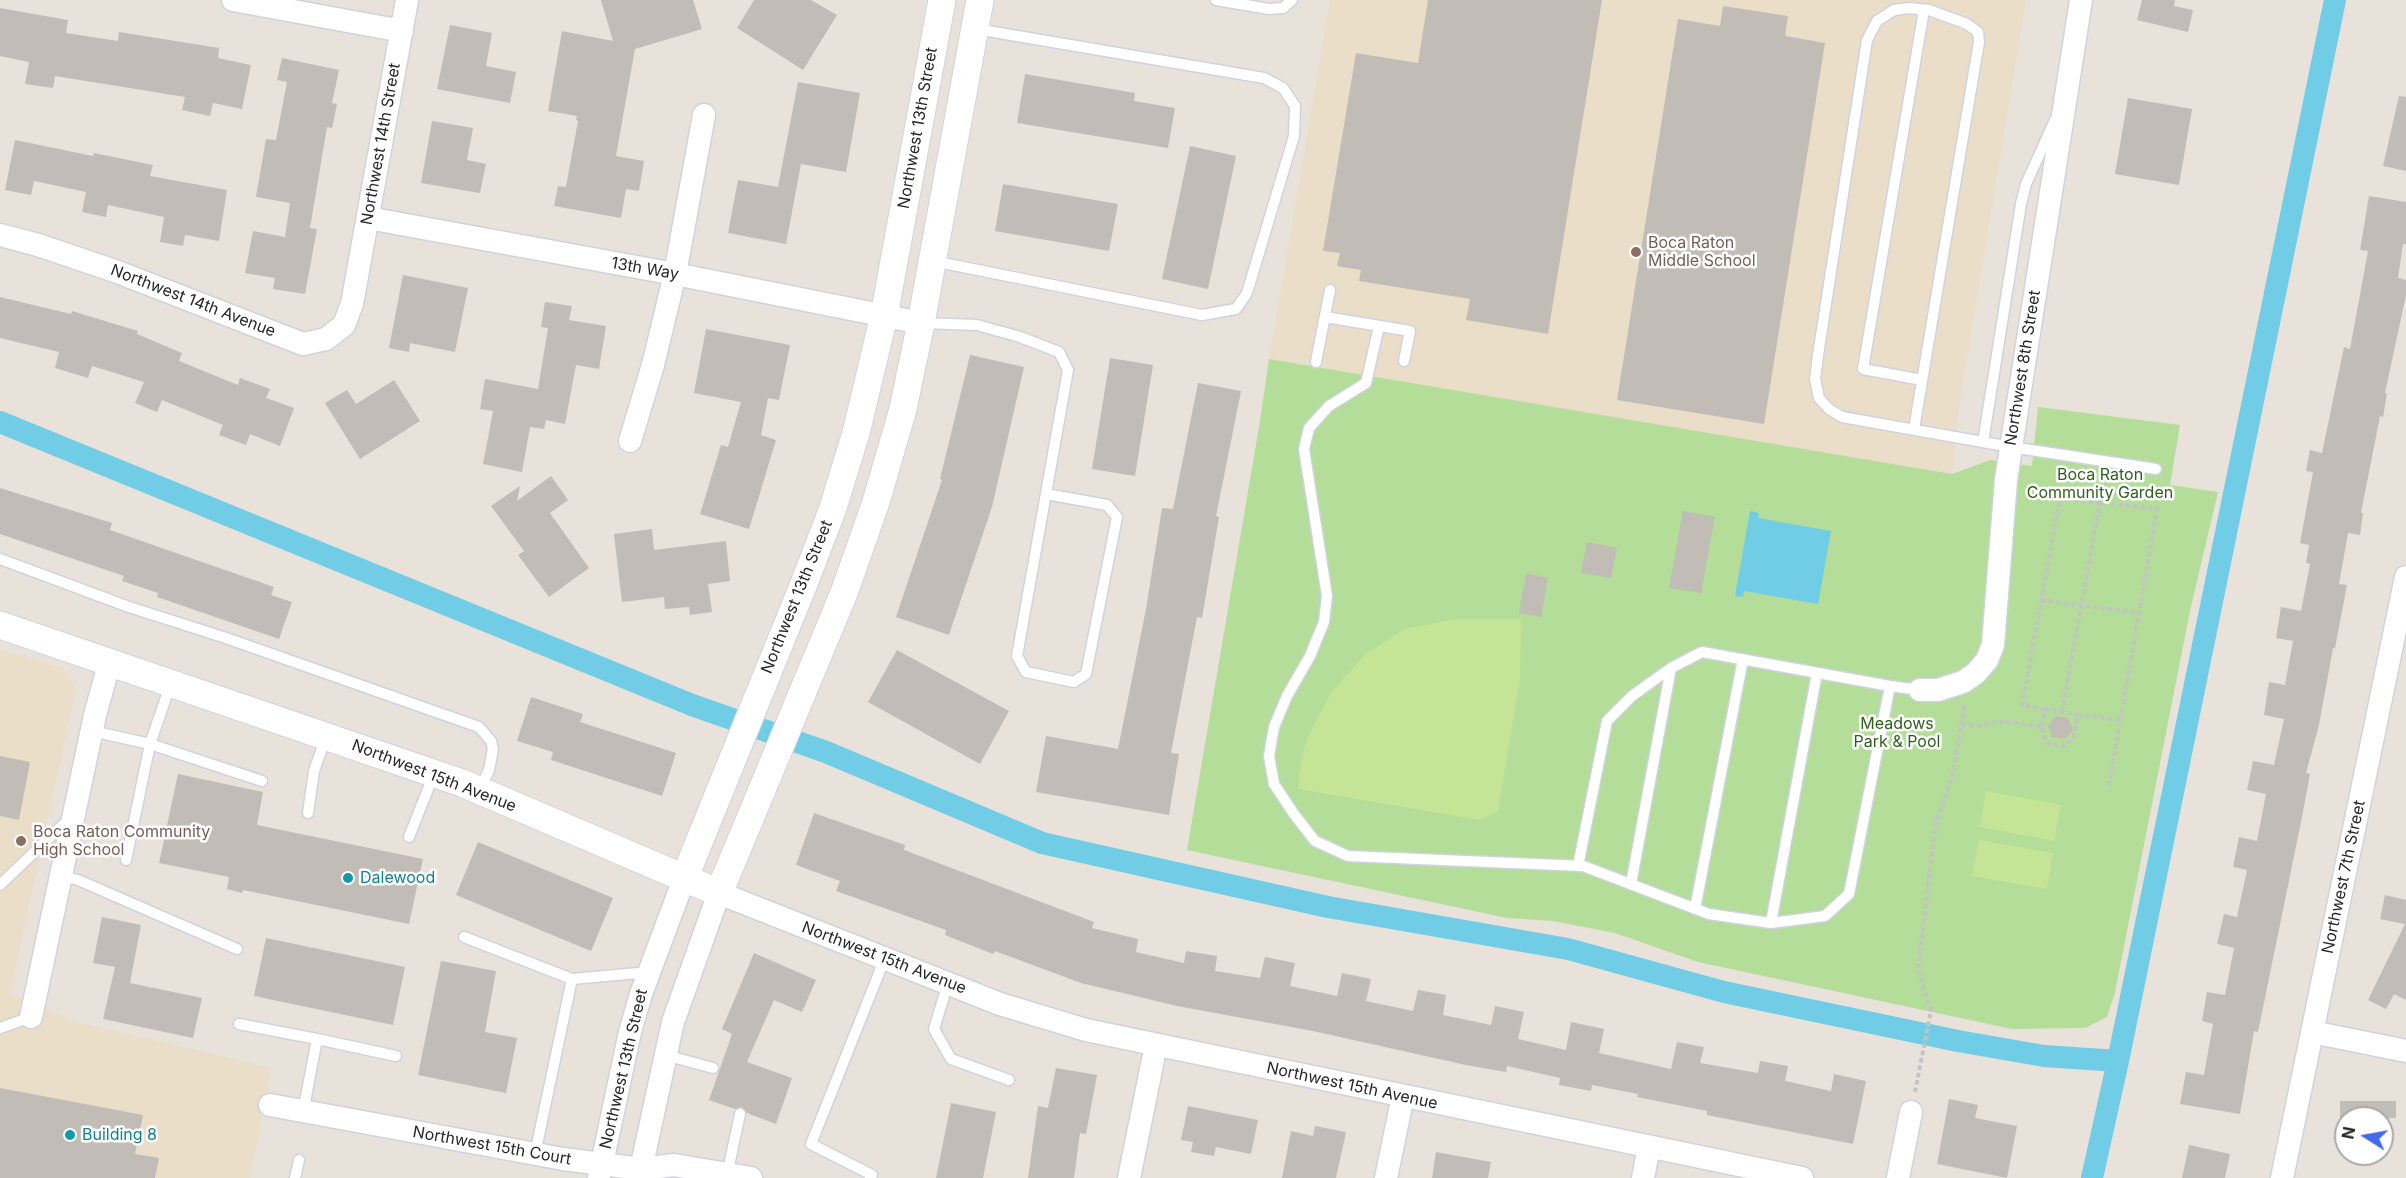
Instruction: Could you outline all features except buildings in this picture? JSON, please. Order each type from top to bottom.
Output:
[{"type":"street","points":[[233,0],[402,30]]},
{"type":"street","name":"Northwest 14th Street","points":[[355,287],[407,0]]},
{"type":"street","name":"Northwest 13th Street","points":[[600,1171],[630,1032],[649,972],[732,758],[832,511],[856,433],[884,316],[942,0]]},
{"type":"street","points":[[640,1173],[676,1012],[718,893],[844,593],[876,502],[903,409],[933,261],[980,0]]},
{"type":"street","name":"Northwest 8th Street","points":[[1920,690],[1944,689],[1964,682],[1987,660],[1993,645],[2006,480],[2081,0]]},
{"type":"street","points":[[630,441],[653,365],[675,274],[704,115]]},
{"type":"street","name":"13th Way","points":[[368,218],[675,274],[921,323]]},
{"type":"street","name":"Northwest 14th Avenue","points":[[0,235],[38,245],[115,271],[303,344],[326,339],[344,325],[352,304],[355,287]]},
{"type":"street","name":"Northwest 7th Street","points":[[2282,1178],[2406,577]]},
{"type":"street","name":"Northwest 15th Avenue","points":[[0,625],[434,773],[718,893],[1041,1018],[1156,1046],[1802,1178]]},
{"type":"street","points":[[31,1017],[92,731],[110,662]]},
{"type":"street","points":[[2312,1032],[2406,1051]]},
{"type":"street","points":[[1129,1178],[1156,1046]]},
{"type":"street","points":[[1386,1178],[1403,1096]]},
{"type":"street","name":"Northwest 15th Court","points":[[270,1105],[535,1154],[600,1171],[640,1173],[674,1165],[727,1176],[751,1178]]},
{"type":"street","points":[[1898,1178],[1911,1112]]},
{"type":"street","points":[[1643,1178],[1649,1147]]},
{"type":"lane","points":[[1216,0],[1269,9],[1283,8],[1292,0]]},
{"type":"lane","points":[[1914,429],[1980,42],[1978,32],[1967,24],[1946,15],[1909,8],[1893,10],[1877,21],[1867,40],[1815,379],[1819,398],[1829,409],[1842,417],[2011,447],[2156,469]]},
{"type":"lane","points":[[1922,380],[1863,369],[1924,10]]},
{"type":"lane","points":[[933,261],[1202,315],[1236,309],[1247,293],[1294,136],[1294,106],[1283,88],[1264,78],[975,29]]},
{"type":"lane","points":[[1983,442],[2021,204],[2026,184],[2066,95]]},
{"type":"lane","points":[[1316,362],[1330,290]]},
{"type":"lane","points":[[1324,317],[1410,331],[1404,361]]},
{"type":"lane","points":[[921,323],[977,324],[1020,337],[1059,352],[1068,370],[1017,656],[1026,672],[1074,682],[1086,674],[1117,517],[1107,505],[1046,494]]},
{"type":"lane","points":[[1379,326],[1366,383],[1329,406],[1309,428],[1304,449],[1326,596],[1324,622],[1314,648],[1287,696],[1274,727],[1269,756],[1274,784],[1315,841],[1348,856],[1578,866],[1709,914],[1771,923],[1826,916],[1849,894],[1890,686]]},
{"type":"lane","points":[[0,559],[129,607],[223,637],[479,727],[491,741],[493,749],[489,770],[479,791]]},
{"type":"lane","points":[[1578,866],[1607,721],[1632,696],[1671,668],[1702,652],[1920,690]]},
{"type":"lane","points":[[1695,909],[1743,659]]},
{"type":"lane","points":[[1631,884],[1671,668]]},
{"type":"lane","points":[[1771,923],[1817,673]]},
{"type":"lane","points":[[126,860],[150,744],[171,682]]},
{"type":"lane","points":[[92,731],[150,744],[262,781]]},
{"type":"lane","points":[[308,813],[314,771],[326,736]]},
{"type":"lane","points":[[409,837],[434,773]]},
{"type":"lane","points":[[0,885],[75,813]]},
{"type":"lane","points":[[61,876],[78,880],[237,949]]},
{"type":"lane","points":[[464,937],[572,979],[649,972]]},
{"type":"lane","points":[[870,1178],[872,1175],[812,1144],[885,958]]},
{"type":"lane","points":[[535,1154],[572,979]]},
{"type":"lane","points":[[948,983],[934,1029],[951,1059],[1009,1080]]},
{"type":"lane","points":[[0,1028],[31,1017]]},
{"type":"lane","points":[[239,1024],[396,1056]]},
{"type":"lane","points":[[303,1112],[317,1040]]},
{"type":"lane","points":[[665,1055],[713,1068]]},
{"type":"lane","points":[[727,1176],[740,1114]]},
{"type":"lane","points":[[296,1178],[299,1160]]},
{"type":"path","points":[[2109,785],[2121,720],[2157,509],[2060,498],[2022,705],[2121,720]]},
{"type":"path","points":[[2062,712],[2100,502]]},
{"type":"path","points":[[2041,600],[2139,613]]},
{"type":"path","points":[[1918,1070],[1931,1011],[1918,970],[1936,822],[1952,778],[1966,699],[1964,682]]},
{"type":"path","points":[[2045,709],[2043,736],[2049,744],[2064,746],[2073,738],[2079,715]]},
{"type":"path","points":[[1962,724],[1981,726],[1995,722],[2011,722],[2042,727]]},
{"type":"shaded area","name":"Boca Raton Middle School","points":[[1330,0],[2026,0],[1960,402],[1952,474],[1556,410],[1269,359]]},
{"type":"shaded area","name":"Boca Raton Community High School","points":[[0,650],[63,668],[76,689],[10,993],[73,1021],[272,1068],[250,1178],[0,1178]]},
{"type":"green space","name":"Meadows Park & Pool","points":[[1269,359],[1952,474],[1990,460],[2032,466],[2038,407],[2180,425],[2170,485],[2218,492],[2190,611],[2115,992],[2107,1017],[2085,1028],[2012,1029],[1698,962],[1615,933],[1553,921],[1507,918],[1187,850]]},
{"type":"green space","points":[[1456,619],[1521,619],[1520,679],[1498,811],[1480,820],[1298,789],[1300,766],[1306,741],[1331,692],[1367,653],[1405,629]]},
{"type":"green space","points":[[1986,791],[2061,805],[2054,841],[1980,827]]},
{"type":"green space","points":[[1979,840],[2053,853],[2047,889],[1972,876]]},
{"type":"water","points":[[1750,511],[1759,513],[1758,518],[1831,531],[1818,604],[1744,591],[1743,597],[1735,596]]},
{"type":"waterway","points":[[2092,1178],[2118,1061],[2335,0]]},
{"type":"waterway","points":[[0,422],[692,705],[826,752],[1042,843],[1328,907],[1568,949],[1724,992],[1958,1041],[2044,1056],[2118,1061]]},
{"type":"place","name":"Boca Raton Middle School","points":[[1636,252]]},
{"type":"place","name":"Boca Raton Community High School","points":[[21,841]]},
{"type":"place","name":"Dalewood","points":[[348,878]]},
{"type":"place","name":"Building 8","points":[[70,1135]]},
{"type":"park label","name":"Boca Raton Community Garden","points":[[2100,484]]}]
